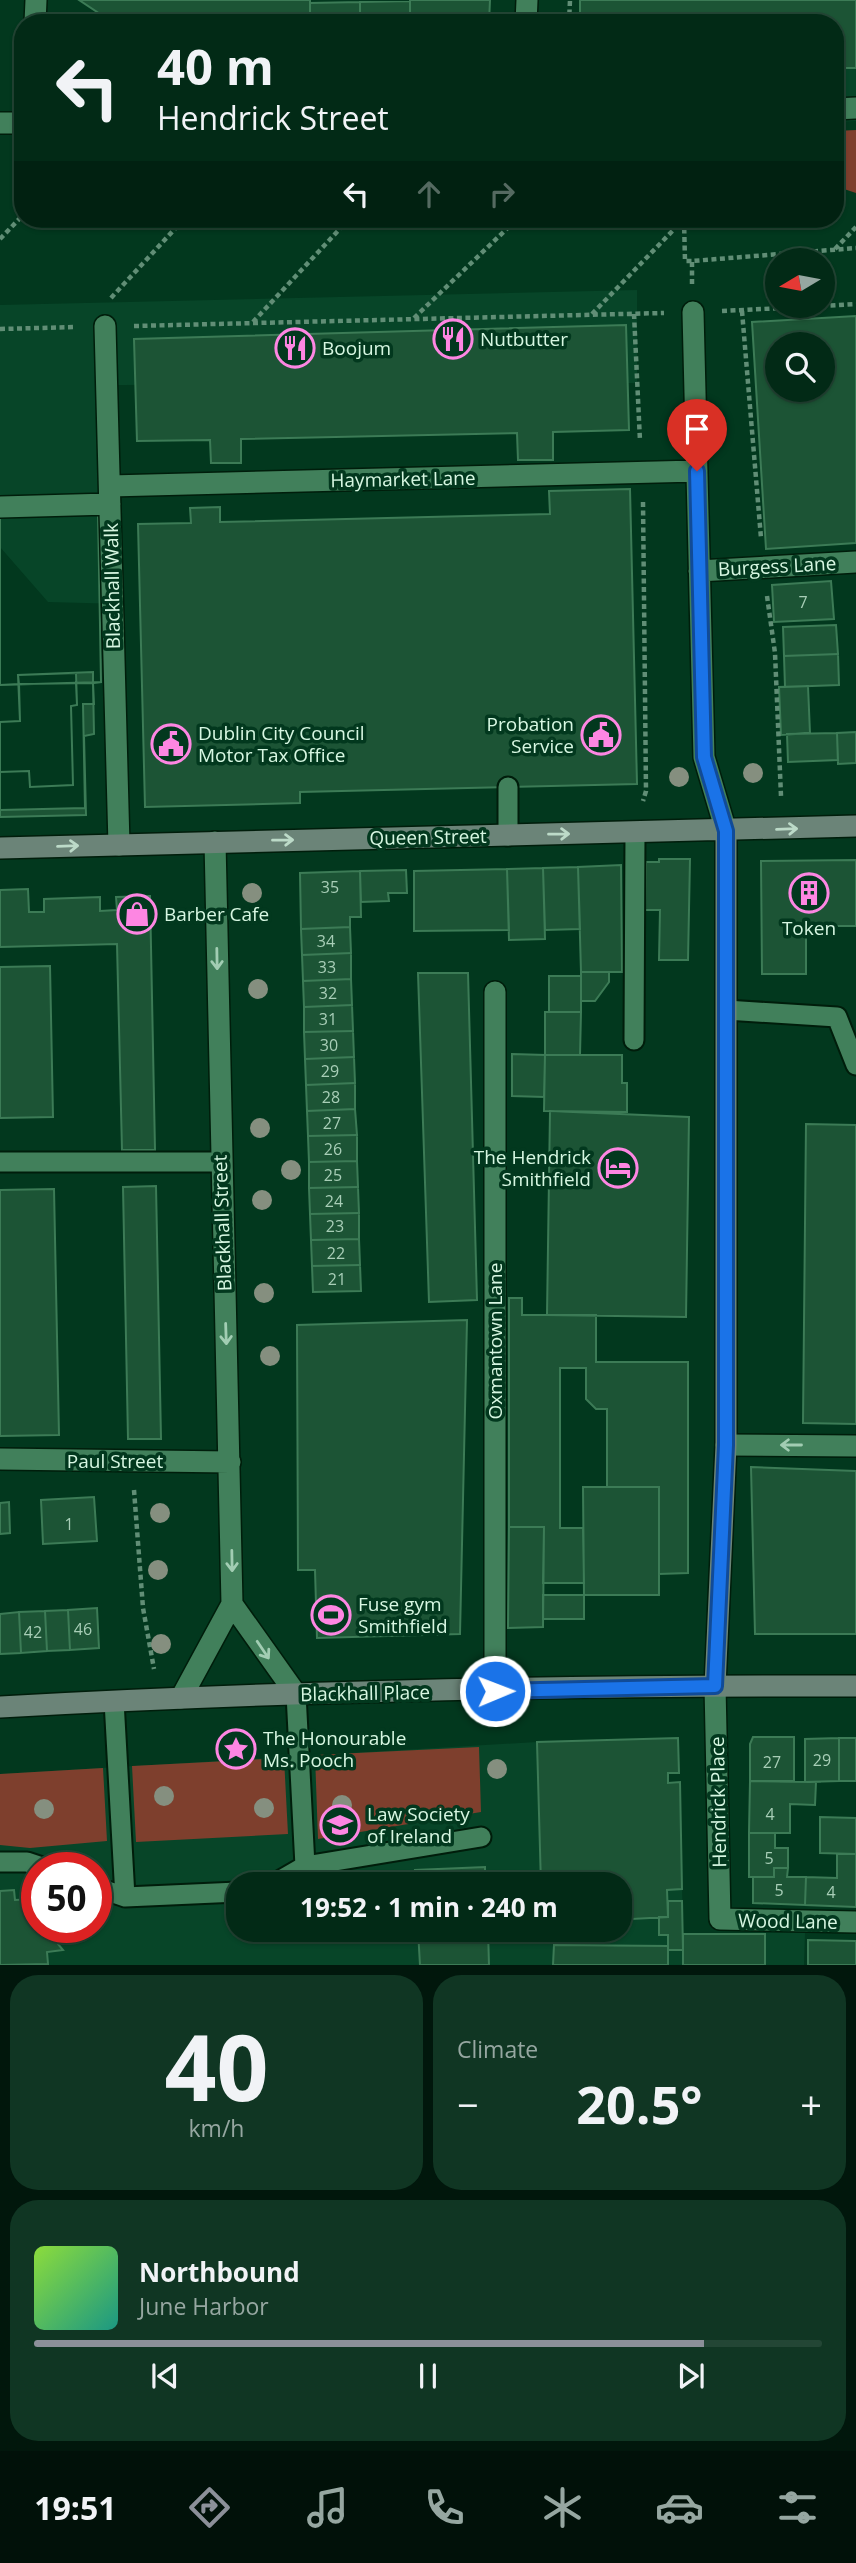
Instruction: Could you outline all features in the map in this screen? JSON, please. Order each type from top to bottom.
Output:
[{"type":"main road","name":"Queen Street","points":[[0,848],[856,826]]},
{"type":"main road","points":[[715,1686],[726,1445],[726,831]]},
{"type":"main road","name":"Blackhall Place","points":[[0,1707],[296,1694],[856,1686]]},
{"type":"street","points":[[693,313],[704,757],[726,831]]},
{"type":"street","name":"Blackhall Walk","points":[[94,327],[110,495],[119,845]]},
{"type":"street","name":"Haymarket Lane","points":[[0,507],[110,495],[697,471]]},
{"type":"street","name":"Burgess Lane","points":[[699,571],[856,562]]},
{"type":"street","name":"Blackhall Street","points":[[181,1698],[232,1604],[220,1162],[215,842]]},
{"type":"street","name":"Oxmantown Lane","points":[[495,992],[495,1691]]},
{"type":"street","points":[[726,1445],[856,1446]]},
{"type":"street","name":"Paul Street","points":[[0,1459],[229,1462]]},
{"type":"street","points":[[232,1604],[296,1694]]},
{"type":"street","name":"Hendrick Place","points":[[715,1686],[720,1919]]},
{"type":"street","name":"Wood Lane","points":[[720,1919],[856,1922]]},
{"type":"lane","points":[[508,787],[508,835]]},
{"type":"lane","points":[[634,1040],[635,833]]},
{"type":"lane","points":[[726,1010],[837,1017],[856,1065]]},
{"type":"lane","points":[[0,1161],[220,1162]]},
{"type":"lane","points":[[296,1694],[305,1866]]},
{"type":"lane","points":[[114,1701],[125,1897]]},
{"type":"lane","points":[[295,1872],[305,1866],[481,1837]]},
{"type":"lane","points":[[0,1862],[21,1862]]},
{"type":"lane","points":[[112,1893],[125,1897],[226,1893]]},
{"type":"path","points":[[0,239],[14,224]]},
{"type":"path","points":[[835,250],[856,227]]},
{"type":"path","points":[[94,327],[176,228]]},
{"type":"path","points":[[253,323],[341,228]]},
{"type":"path","points":[[414,319],[508,228]]},
{"type":"path","points":[[592,315],[675,228]]},
{"type":"path","points":[[684,228],[685,261],[765,255]]},
{"type":"path","points":[[835,250],[856,248]]},
{"type":"path","points":[[692,261],[693,313]]},
{"type":"path","points":[[835,305],[856,304]]},
{"type":"path","points":[[0,329],[765,309]]},
{"type":"path","points":[[634,314],[642,473],[646,791],[635,833]]},
{"type":"path","points":[[132,1462],[143,1608],[155,1671],[181,1698]]},
{"type":"shaded area","points":[[856,0],[856,121],[844,122],[843,14]]},
{"type":"shaded area","points":[[856,130],[856,193],[844,189],[844,131]]},
{"type":"shaded area","points":[[637,290],[637,383],[117,385],[122,604],[48,602],[0,547],[0,305]]},
{"type":"shaded area","name":"Law Society of Ireland","points":[[678,1738],[679,1773],[668,1774],[669,1783],[680,1782],[683,1933],[805,1933],[804,1965],[0,1965],[0,1774],[537,1742]]},
{"type":"shaded area","points":[[479,1747],[481,1812],[318,1839],[315,1755]]},
{"type":"shaded area","points":[[284,1758],[288,1834],[136,1842],[132,1766]]},
{"type":"shaded area","points":[[103,1768],[107,1841],[30,1848],[0,1845],[0,1774]]},
{"type":"building","points":[[79,0],[310,0],[310,14],[100,14]]},
{"type":"building","points":[[410,0],[490,0],[489,14],[410,14]]},
{"type":"building","points":[[580,0],[856,0],[856,68],[844,68],[844,14],[580,14]]},
{"type":"building","points":[[410,1],[410,14],[360,14],[360,2]]},
{"type":"building","points":[[360,2],[360,14],[310,14],[310,3]]},
{"type":"building","points":[[856,316],[856,543],[766,549],[752,322]]},
{"type":"building","points":[[626,325],[629,430],[553,432],[553,460],[518,460],[517,433],[241,439],[241,463],[211,463],[210,440],[137,441],[134,339]]},
{"type":"building","points":[[630,489],[637,784],[300,792],[300,803],[145,807],[138,524],[191,523],[190,508],[220,507],[220,522],[550,514],[549,491]]},
{"type":"building","points":[[98,513],[101,682],[93,683],[93,672],[18,675],[19,684],[0,685],[0,515]]},
{"type":"building","points":[[98,513],[101,682],[0,685],[0,515]]},
{"type":"building","points":[[831,581],[834,619],[774,622],[772,585]]},
{"type":"building","points":[[836,625],[838,654],[784,656],[783,627]]},
{"type":"building","points":[[838,654],[839,685],[785,687],[784,656]]},
{"type":"building","points":[[76,673],[77,705],[71,706],[73,785],[30,787],[29,771],[0,772],[0,722],[20,721],[18,675]]},
{"type":"building","points":[[76,683],[93,683],[94,734],[84,736],[86,815],[0,817],[0,772],[29,771],[30,787],[73,785],[71,706],[77,705]]},
{"type":"building","points":[[93,683],[94,704],[83,704],[85,808],[0,810],[0,722],[20,721],[19,684]]},
{"type":"building","points":[[808,686],[810,733],[781,735],[779,687]]},
{"type":"building","points":[[856,732],[856,763],[838,764],[837,733]]},
{"type":"building","points":[[837,733],[838,760],[788,762],[787,734]]},
{"type":"building","points":[[659,859],[690,859],[688,960],[659,960],[660,910],[645,910],[646,862],[659,862]]},
{"type":"building","name":"Token","points":[[856,860],[856,926],[806,926],[806,974],[762,974],[761,861]]},
{"type":"building","points":[[621,865],[622,972],[581,972],[578,867]]},
{"type":"building","points":[[578,867],[580,929],[545,930],[543,868]]},
{"type":"building","points":[[543,868],[545,939],[509,940],[507,869]]},
{"type":"building","points":[[507,869],[509,930],[414,931],[414,871]]},
{"type":"building","points":[[406,870],[407,893],[388,893],[389,901],[361,902],[360,871]]},
{"type":"building","points":[[360,871],[361,917],[350,917],[350,927],[301,929],[300,873]]},
{"type":"building","points":[[28,889],[29,912],[44,912],[44,899],[100,897],[100,911],[117,910],[116,897],[150,896],[155,1150],[122,1150],[117,944],[0,947],[0,890]]},
{"type":"building","points":[[350,927],[351,953],[302,955],[301,929]]},
{"type":"building","points":[[351,953],[351,979],[303,981],[302,955]]},
{"type":"building","points":[[50,966],[53,1117],[0,1118],[0,967]]},
{"type":"building","points":[[581,972],[609,972],[609,982],[595,1001],[581,1001]]},
{"type":"building","points":[[418,973],[468,973],[477,1300],[429,1302]]},
{"type":"building","points":[[549,976],[581,976],[581,1012],[549,1012]]},
{"type":"building","points":[[351,979],[352,1005],[304,1007],[303,981]]},
{"type":"building","points":[[352,1005],[353,1031],[304,1032],[304,1007]]},
{"type":"building","points":[[545,1012],[581,1012],[580,1055],[545,1055]]},
{"type":"building","points":[[353,1031],[354,1057],[305,1059],[304,1032]]},
{"type":"building","points":[[512,1054],[545,1055],[544,1097],[512,1096]]},
{"type":"building","points":[[545,1055],[622,1055],[622,1083],[627,1083],[627,1112],[544,1111]]},
{"type":"building","points":[[354,1057],[355,1083],[306,1085],[305,1059]]},
{"type":"building","points":[[355,1083],[355,1109],[307,1111],[306,1085]]},
{"type":"building","points":[[355,1109],[357,1135],[308,1136],[307,1111]]},
{"type":"building","name":"The Hendrick Smithfield","points":[[550,1111],[689,1117],[686,1317],[547,1315]]},
{"type":"building","points":[[806,1124],[856,1125],[856,1424],[803,1423]]},
{"type":"building","points":[[357,1135],[357,1161],[309,1162],[308,1136]]},
{"type":"building","points":[[357,1161],[358,1187],[309,1188],[309,1162]]},
{"type":"building","points":[[156,1186],[161,1439],[128,1439],[123,1187]]},
{"type":"building","points":[[358,1187],[359,1213],[310,1214],[309,1188]]},
{"type":"building","points":[[54,1189],[59,1435],[0,1436],[0,1190]]},
{"type":"building","points":[[359,1213],[359,1239],[311,1240],[310,1214]]},
{"type":"building","points":[[359,1239],[360,1265],[312,1266],[311,1240]]},
{"type":"building","points":[[360,1265],[361,1291],[313,1292],[312,1266]]},
{"type":"building","points":[[509,1298],[522,1298],[522,1315],[596,1315],[596,1362],[688,1362],[688,1573],[659,1574],[659,1487],[607,1487],[607,1409],[596,1409],[586,1399],[586,1368],[560,1368],[560,1528],[583,1528],[584,1583],[543,1583],[544,1527],[509,1527]]},
{"type":"building","points":[[467,1320],[460,1634],[317,1638],[315,1570],[298,1570],[297,1325]]},
{"type":"building","points":[[751,1467],[856,1471],[856,1634],[755,1634]]},
{"type":"building","points":[[583,1487],[659,1487],[659,1595],[584,1595]]},
{"type":"building","points":[[94,1497],[97,1541],[43,1544],[41,1500]]},
{"type":"building","points":[[9,1502],[10,1533],[0,1534],[0,1503]]},
{"type":"building","points":[[509,1527],[544,1527],[543,1627],[508,1628]]},
{"type":"building","points":[[543,1595],[584,1595],[584,1619],[543,1619]]},
{"type":"building","points":[[97,1608],[99,1648],[70,1650],[68,1610]]},
{"type":"building","points":[[68,1610],[70,1650],[47,1651],[45,1611]]},
{"type":"building","points":[[45,1611],[47,1651],[21,1653],[19,1612]]},
{"type":"building","points":[[19,1612],[21,1653],[0,1654],[0,1614]]},
{"type":"building","points":[[753,1737],[794,1737],[794,1781],[750,1781],[750,1744]]},
{"type":"building","points":[[678,1738],[679,1773],[668,1773],[668,1783],[680,1782],[682,1889],[667,1890],[668,1917],[632,1919],[632,1872],[541,1872],[537,1742]]},
{"type":"building","points":[[839,1738],[856,1738],[856,1781],[839,1781]]},
{"type":"building","points":[[839,1738],[839,1781],[805,1782],[805,1739]]},
{"type":"building","points":[[750,1781],[816,1782],[815,1805],[790,1804],[790,1833],[749,1833]]},
{"type":"building","points":[[820,1817],[856,1818],[856,1854],[820,1853]]},
{"type":"building","points":[[749,1833],[775,1833],[775,1848],[788,1848],[788,1868],[774,1868],[774,1877],[749,1877]]},
{"type":"building","points":[[837,1854],[856,1854],[856,1907],[805,1905],[806,1877],[837,1878]]},
{"type":"building","points":[[485,1867],[485,1872],[415,1870]]},
{"type":"building","points":[[774,1868],[788,1868],[787,1877],[806,1877],[805,1905],[753,1903],[753,1877],[774,1877]]},
{"type":"building","points":[[14,1890],[15,1900],[21,1900],[21,1943],[57,1943],[63,1950],[47,1952],[48,1964],[0,1965],[0,1891]]},
{"type":"building","points":[[668,1901],[682,1901],[683,1950],[668,1950],[668,1935],[659,1935],[659,1917],[668,1917]]},
{"type":"building","points":[[683,1934],[765,1934],[765,1965],[683,1965]]},
{"type":"building","points":[[808,1940],[856,1941],[856,1965],[808,1965]]},
{"type":"building","points":[[419,1942],[488,1942],[489,1965],[420,1965]]},
{"type":"building","points":[[554,1945],[668,1946],[668,1965],[553,1965]]},
{"type":"place","name":"Nutbutter","points":[[453,339]]},
{"type":"place","name":"Boojum","points":[[295,348]]},
{"type":"place","name":"Probation Service","points":[[601,735]]},
{"type":"place","name":"Dublin City Council Motor Tax Office","points":[[171,744]]},
{"type":"place","name":"Token","points":[[809,893]]},
{"type":"place","name":"Barber Cafe","points":[[137,914]]},
{"type":"place","name":"The Hendrick Smithfield","points":[[618,1168]]},
{"type":"place","name":"Fuse gym Smithfield","points":[[331,1615]]},
{"type":"place","name":"The Honourable Ms. Pooch","points":[[236,1749]]},
{"type":"place","name":"Law Society of Ireland","points":[[340,1825]]},
{"type":"route","points":[[495,1691],[715,1686],[726,1445],[726,831],[704,757],[697,471]]}]
